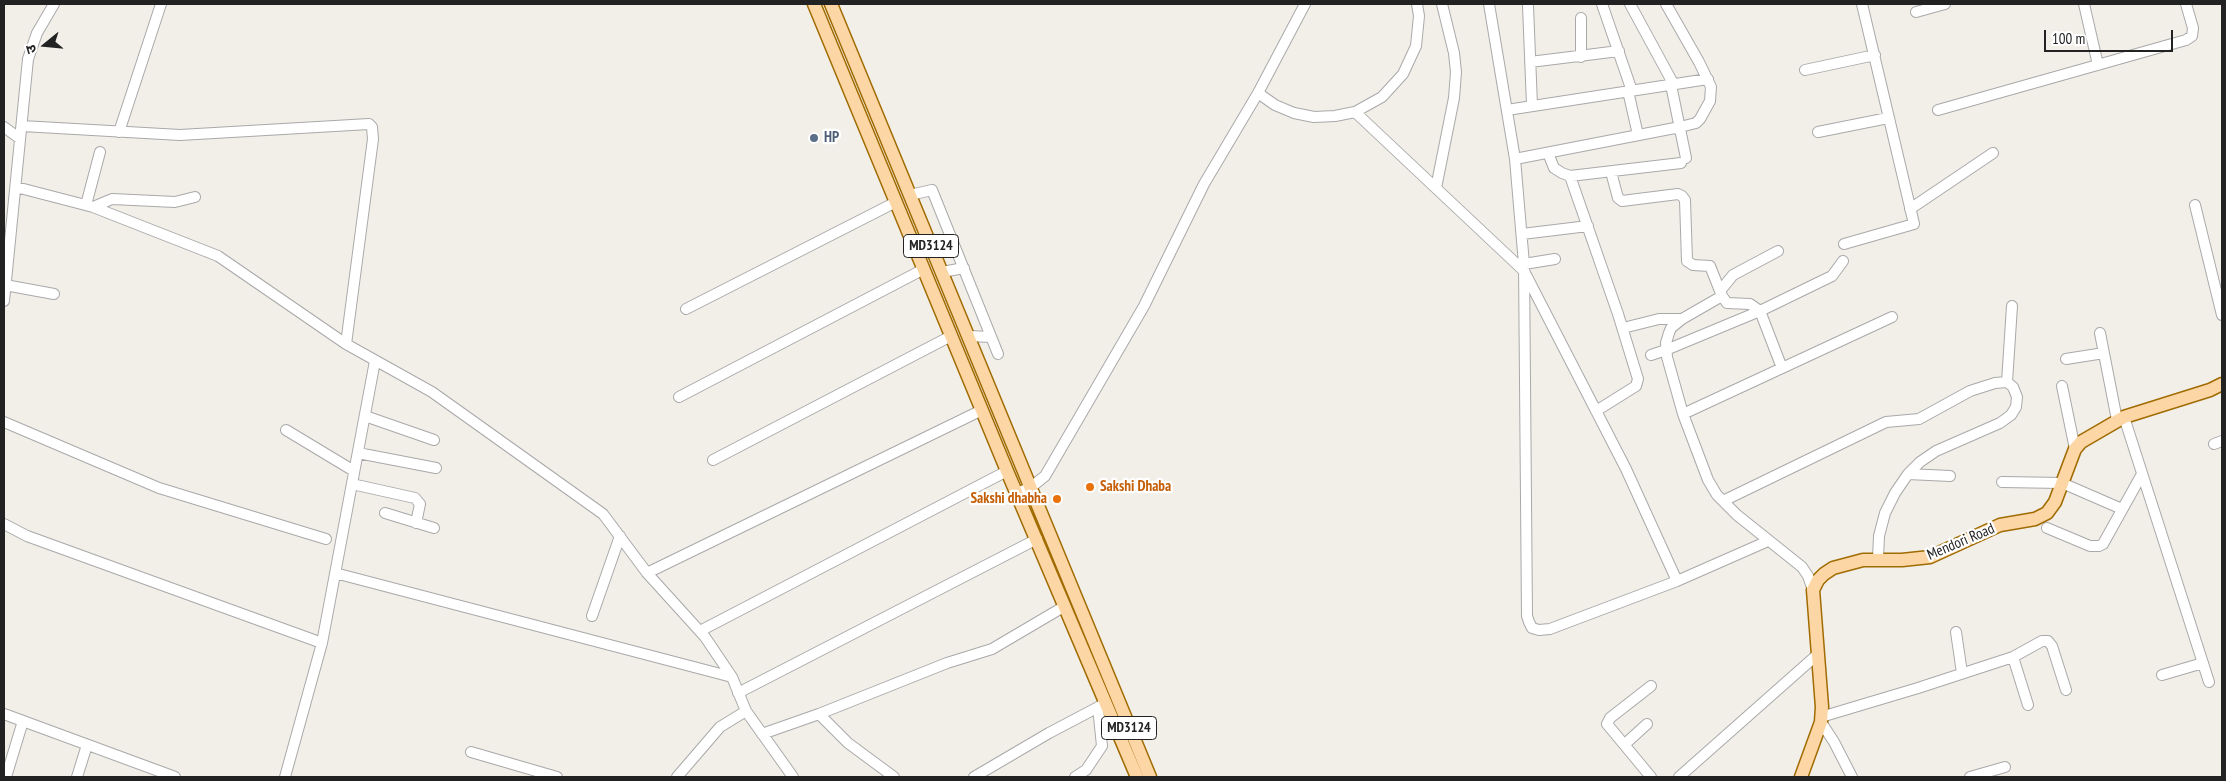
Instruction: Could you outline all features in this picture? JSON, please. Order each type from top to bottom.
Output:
[{"type":"main road","name":"MD3124","points":[[814,4],[1017,493]]},
{"type":"main road","name":"MD3124","points":[[831,4],[969,336],[1067,580],[1150,777]]},
{"type":"main road","points":[[934,294],[949,288]]},
{"type":"main road","points":[[2075,449],[2080,442],[2121,419],[2210,390],[2222,384]]},
{"type":"main road","name":"Mendori Road","points":[[1813,590],[1818,580],[1833,568],[1862,560],[1878,558],[1902,560],[1930,557],[2000,525],[2035,519],[2047,513],[2055,502],[2075,449]]},
{"type":"main road","points":[[1017,493],[1065,606],[1102,705],[1137,777]]},
{"type":"main road","points":[[1801,777],[1821,720],[1813,590]]},
{"type":"street","points":[[4,301],[8,226],[16,187],[19,138],[22,126],[28,59],[37,33],[54,4]]},
{"type":"street","points":[[119,132],[160,4]]},
{"type":"street","points":[[1017,493],[1030,488],[1045,476],[1119,351],[1144,306],[1204,184],[1258,93],[1305,4]]},
{"type":"street","points":[[1258,93],[1275,105],[1294,113],[1314,117],[1356,112],[1382,97],[1403,74],[1416,46],[1419,16],[1417,4]]},
{"type":"street","points":[[1436,188],[1454,98],[1456,72],[1454,53],[1442,4]]},
{"type":"street","points":[[1490,4],[1515,160],[1522,234],[1524,268],[1527,616],[1532,628],[1539,630],[1550,629],[1677,581],[1768,540]]},
{"type":"street","points":[[1602,4],[1619,51],[1630,91],[1638,135]]},
{"type":"street","points":[[1548,153],[1554,168],[1570,176],[1684,161],[1673,85],[1630,4]]},
{"type":"street","points":[[1515,160],[1696,123],[1704,114],[1711,95],[1708,79],[1666,4]]},
{"type":"street","points":[[1844,244],[1914,224],[1862,4]]},
{"type":"street","points":[[1916,12],[1945,4]]},
{"type":"street","points":[[2084,4],[2098,65]]},
{"type":"street","points":[[1938,110],[2186,40],[2192,36],[2193,28],[2186,4]]},
{"type":"street","points":[[1528,6],[1532,105]]},
{"type":"street","points":[[1581,18],[1581,57]]},
{"type":"street","points":[[1530,62],[1619,51]]},
{"type":"street","points":[[1806,70],[1874,55]]},
{"type":"street","points":[[1507,110],[1708,79]]},
{"type":"street","points":[[1356,112],[1524,268],[1626,469],[1677,581]]},
{"type":"street","points":[[1818,132],[1888,118]]},
{"type":"street","points":[[22,126],[180,135],[364,123],[372,126],[374,139],[346,344]]},
{"type":"street","points":[[4,127],[19,138]]},
{"type":"street","points":[[90,206],[100,152]]},
{"type":"street","points":[[1910,209],[1993,153]]},
{"type":"street","points":[[1611,172],[1618,198],[1622,201],[1678,194],[1682,196],[1685,200],[1687,261],[1693,265],[1710,266],[1721,294],[1727,303],[1750,304],[1760,311],[1782,368]]},
{"type":"street","points":[[1570,176],[1623,328],[1638,383],[1596,411]]},
{"type":"street","points":[[16,187],[90,206],[218,256],[346,344],[432,392],[603,514],[647,573],[700,631],[732,678],[746,711],[793,777]]},
{"type":"street","points":[[910,196],[932,190],[998,354]]},
{"type":"street","points":[[90,206],[112,199],[175,202],[194,197]]},
{"type":"street","points":[[686,309],[896,202]]},
{"type":"street","points":[[2195,205],[2222,315]]},
{"type":"street","points":[[1522,234],[1588,226]]},
{"type":"street","points":[[1778,251],[1733,275],[1721,294],[1671,328],[1666,350],[1683,414],[1708,480],[1723,501],[1737,515],[1802,567],[1808,576],[1813,590]]},
{"type":"street","points":[[1524,268],[1555,259]]},
{"type":"street","points":[[1651,355],[1760,311],[1832,276],[1843,261]]},
{"type":"street","points":[[942,272],[964,268]]},
{"type":"street","points":[[679,397],[924,269]]},
{"type":"street","points":[[6,285],[54,294]]},
{"type":"street","points":[[2007,382],[2012,306]]},
{"type":"street","points":[[1683,414],[1892,317]]},
{"type":"street","points":[[1623,328],[1659,319],[1682,319]]},
{"type":"street","points":[[2100,333],[2121,419],[2142,474],[2209,682]]},
{"type":"street","points":[[713,460],[951,336]]},
{"type":"street","points":[[969,336],[991,337]]},
{"type":"street","points":[[2066,359],[2104,353]]},
{"type":"street","points":[[285,777],[322,643],[375,361]]},
{"type":"street","points":[[1723,501],[1886,422],[1920,418],[1970,391],[1995,383],[2007,382],[2013,387],[2016,397],[2016,407],[2011,415],[2000,423],[1936,451],[1920,462],[1908,474],[1895,493],[1885,514],[1879,536],[1878,558]]},
{"type":"street","points":[[2062,386],[2075,449]]},
{"type":"street","points":[[647,573],[982,410]]},
{"type":"street","points":[[365,416],[434,440]]},
{"type":"street","points":[[4,422],[159,488],[326,540]]},
{"type":"street","points":[[286,430],[354,471]]},
{"type":"street","points":[[358,453],[436,468]]},
{"type":"street","points":[[700,631],[1007,471]]},
{"type":"street","points":[[1908,474],[1950,476]]},
{"type":"street","points":[[2047,528],[2090,546],[2099,546],[2102,544],[2142,474]]},
{"type":"street","points":[[2002,482],[2062,484],[2122,509]]},
{"type":"street","points":[[352,484],[415,498],[420,504],[416,522]]},
{"type":"street","points":[[385,514],[434,528]]},
{"type":"street","points":[[4,524],[27,536],[322,643]]},
{"type":"street","points":[[592,616],[620,536]]},
{"type":"street","points":[[738,693],[1037,539]]},
{"type":"street","points":[[335,573],[732,678]]},
{"type":"street","points":[[762,734],[819,714],[947,663],[992,649],[1065,606]]},
{"type":"street","points":[[1956,632],[1962,673]]},
{"type":"street","points":[[1852,777],[1821,720],[2013,657],[2042,641],[2048,642],[2066,690]]},
{"type":"street","points":[[1680,777],[1818,654]]},
{"type":"street","points":[[2013,657],[2028,705]]},
{"type":"street","points":[[2162,674],[2203,663]]},
{"type":"street","points":[[1651,686],[1608,721],[1610,727],[1652,777]]},
{"type":"street","points":[[974,777],[1049,733],[1102,705],[1102,746],[1086,770],[1075,777]]},
{"type":"street","points":[[678,777],[720,727],[746,711]]},
{"type":"street","points":[[4,714],[87,744],[162,775],[175,777]]},
{"type":"street","points":[[819,714],[848,743],[894,777]]},
{"type":"street","points":[[6,777],[23,721]]},
{"type":"street","points":[[1625,744],[1647,724]]},
{"type":"street","points":[[77,777],[87,744]]},
{"type":"street","points":[[471,752],[557,777]]},
{"type":"street","points":[[1970,777],[2005,767]]},
{"type":"place","name":"HP","points":[[814,138]]},
{"type":"place","name":"Sakshi Dhaba","points":[[1090,487]]},
{"type":"place","name":"Sakshi dhabha","points":[[1057,499]]}]
